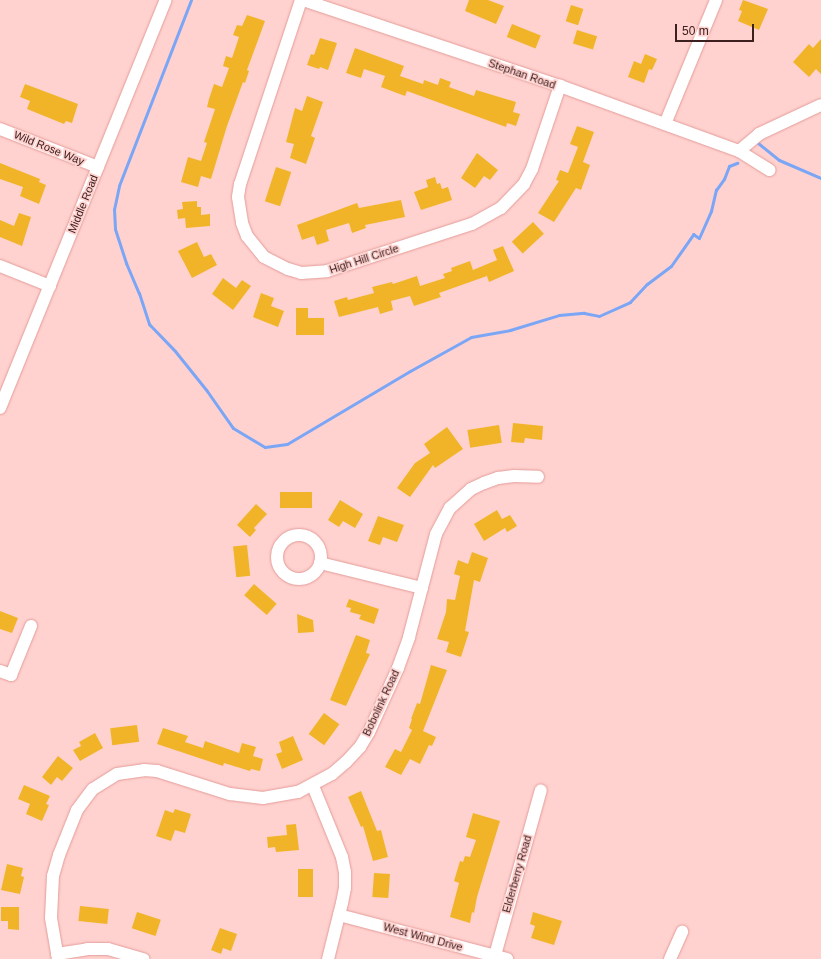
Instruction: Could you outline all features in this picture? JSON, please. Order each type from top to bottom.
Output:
[{"type":"street","name":"Middle Road","points":[[0,408],[166,0]]},
{"type":"street","name":"High Hill Circle","points":[[302,0],[240,184],[238,197],[242,224],[255,247],[264,256],[288,269],[301,273],[327,271],[472,224],[501,208],[520,188],[532,169],[560,86]]},
{"type":"street","name":"Stephan Road","points":[[302,0],[560,86],[665,124],[739,151],[769,170]]},
{"type":"street","points":[[665,124],[716,0]]},
{"type":"street","points":[[739,151],[759,134],[821,105]]},
{"type":"street","name":"Wild Rose Way","points":[[0,128],[98,167]]},
{"type":"street","points":[[0,266],[50,286]]},
{"type":"street","name":"Bobolink Road","points":[[57,957],[50,918],[51,896],[59,855],[77,810],[93,789],[117,774],[144,770],[157,771],[230,794],[263,798],[281,796],[313,786],[332,774],[360,747],[369,732],[400,662],[436,534],[450,508],[460,497],[484,482],[514,476],[538,477]]},
{"type":"street","points":[[320,563],[422,588]]},
{"type":"street","points":[[0,670],[11,675],[31,626]]},
{"type":"street","points":[[313,786],[342,857],[345,872],[345,888],[328,959]]},
{"type":"street","name":"Elderberry Road","points":[[494,957],[541,790]]},
{"type":"street","name":"West Wind Drive","points":[[339,915],[494,957],[508,959]]},
{"type":"street","points":[[670,959],[682,932]]},
{"type":"street","points":[[57,957],[88,948],[108,949],[144,959]]},
{"type":"building","points":[[469,0],[488,0],[504,6],[496,24],[465,11]]},
{"type":"building","points":[[743,0],[768,9],[759,30],[738,21],[742,11],[739,10]]},
{"type":"building","points":[[571,5],[583,9],[578,25],[566,21]]},
{"type":"building","points":[[247,15],[265,21],[247,70],[249,71],[245,83],[243,82],[227,126],[211,179],[201,176],[198,187],[181,182],[188,157],[201,161],[207,143],[204,142],[215,109],[207,107],[209,99],[214,84],[222,87],[229,68],[223,66],[226,56],[232,58],[239,37],[233,35],[237,25],[242,26]]},
{"type":"building","points":[[512,24],[541,36],[535,49],[507,37]]},
{"type":"building","points":[[577,30],[597,36],[593,50],[573,43]]},
{"type":"building","points":[[320,38],[337,43],[328,70],[307,65],[311,54],[314,55]]},
{"type":"building","points":[[821,39],[821,74],[816,69],[809,77],[793,62],[809,44],[813,48]]},
{"type":"building","points":[[355,48],[404,66],[400,76],[423,84],[424,80],[438,85],[440,78],[451,82],[449,87],[474,96],[476,90],[516,102],[513,112],[520,114],[516,126],[507,123],[506,127],[407,91],[405,96],[381,87],[385,76],[364,69],[361,78],[346,73]]},
{"type":"building","points":[[645,54],[657,59],[652,70],[649,69],[644,83],[628,77],[634,61],[641,64]]},
{"type":"building","points":[[25,84],[78,104],[72,123],[66,121],[64,124],[27,109],[30,101],[20,97]]},
{"type":"building","points":[[307,96],[323,102],[311,136],[315,138],[306,164],[290,158],[294,144],[286,142],[295,108],[302,111]]},
{"type":"building","points":[[577,126],[594,132],[583,162],[590,165],[581,190],[576,188],[554,222],[538,213],[559,181],[556,180],[560,170],[568,173],[578,147],[570,144]]},
{"type":"building","points":[[477,153],[498,170],[490,180],[484,176],[475,188],[461,178]]},
{"type":"building","points":[[0,163],[40,179],[39,182],[46,185],[39,204],[20,196],[23,187],[0,179]]},
{"type":"building","points":[[276,167],[291,172],[280,206],[265,201]]},
{"type":"building","points":[[435,177],[437,184],[440,183],[442,189],[448,187],[452,200],[421,210],[414,192],[428,187],[426,180]]},
{"type":"building","points":[[401,200],[405,217],[365,225],[366,228],[352,233],[349,223],[326,230],[329,241],[317,245],[314,236],[302,240],[297,225],[357,203],[359,208]]},
{"type":"building","points":[[197,201],[197,207],[201,207],[201,215],[210,214],[210,226],[186,228],[185,218],[178,219],[177,210],[183,209],[182,202]]},
{"type":"building","points":[[19,213],[31,217],[22,246],[0,237],[0,220],[14,226]]},
{"type":"building","points":[[533,222],[544,234],[523,253],[512,242]]},
{"type":"building","points":[[197,242],[204,257],[211,254],[217,265],[192,278],[178,251]]},
{"type":"building","points":[[503,246],[514,271],[489,282],[487,276],[439,293],[441,297],[414,306],[410,296],[391,301],[393,310],[380,314],[378,307],[339,317],[334,301],[347,297],[348,300],[374,293],[372,287],[392,282],[393,284],[417,276],[420,286],[445,278],[443,274],[452,271],[451,268],[470,261],[473,270],[497,260],[493,250]]},
{"type":"building","points":[[223,278],[236,288],[242,280],[251,286],[233,310],[212,294]]},
{"type":"building","points":[[261,293],[274,298],[271,306],[284,311],[278,327],[253,317]]},
{"type":"building","points":[[296,308],[308,308],[308,318],[324,318],[324,335],[296,335]]},
{"type":"building","points":[[513,423],[543,426],[542,440],[525,438],[524,443],[511,442]]},
{"type":"building","points":[[499,425],[502,443],[470,448],[467,430]]},
{"type":"building","points":[[447,427],[463,449],[435,468],[433,465],[410,497],[397,488],[415,463],[430,453],[424,444]]},
{"type":"building","points":[[280,492],[312,492],[312,508],[280,508]]},
{"type":"building","points":[[340,500],[363,514],[355,528],[343,521],[339,527],[328,520]]},
{"type":"building","points":[[256,504],[267,514],[254,528],[256,530],[250,537],[237,525]]},
{"type":"building","points":[[497,510],[502,519],[510,515],[517,526],[507,532],[505,528],[484,541],[474,524]]},
{"type":"building","points":[[378,516],[404,525],[397,542],[383,537],[380,545],[368,541]]},
{"type":"building","points":[[247,545],[250,576],[236,577],[233,546]]},
{"type":"building","points":[[472,552],[488,558],[480,582],[474,580],[465,631],[469,632],[461,657],[446,652],[449,642],[437,639],[446,612],[447,599],[455,600],[460,576],[454,574],[458,560],[468,564]]},
{"type":"building","points":[[254,584],[277,604],[267,615],[244,595]]},
{"type":"building","points":[[349,599],[379,609],[374,624],[359,619],[361,615],[350,612],[351,608],[346,607]]},
{"type":"building","points":[[0,611],[18,618],[12,633],[0,629]]},
{"type":"building","points":[[297,614],[313,620],[314,632],[298,633]]},
{"type":"building","points":[[356,635],[370,640],[366,653],[370,654],[346,706],[330,700]]},
{"type":"building","points":[[431,665],[447,670],[423,731],[436,737],[432,746],[429,745],[420,764],[410,759],[401,775],[385,767],[395,749],[401,752],[412,730],[409,728],[411,719],[417,703],[420,704]]},
{"type":"building","points":[[324,713],[339,724],[324,745],[309,734]]},
{"type":"building","points":[[137,725],[139,742],[112,745],[110,728]]},
{"type":"building","points":[[163,728],[188,736],[185,742],[203,748],[205,741],[239,753],[242,743],[256,747],[253,756],[263,759],[260,771],[251,769],[250,771],[224,763],[223,766],[157,744]]},
{"type":"building","points":[[95,733],[103,748],[80,761],[73,750],[81,746],[79,742]]},
{"type":"building","points":[[293,736],[303,760],[282,769],[276,754],[282,752],[279,742]]},
{"type":"building","points":[[58,756],[73,768],[62,781],[57,777],[51,785],[42,777]]},
{"type":"building","points":[[24,785],[50,796],[46,804],[49,805],[42,821],[26,814],[30,804],[18,799]]},
{"type":"building","points":[[361,791],[377,831],[381,830],[388,857],[373,861],[363,826],[361,827],[348,797]]},
{"type":"building","points":[[175,809],[191,814],[185,833],[175,830],[171,841],[156,836],[165,810],[173,813]]},
{"type":"building","points":[[473,813],[500,821],[470,923],[450,917],[459,883],[454,881],[460,861],[463,862],[465,856],[470,857],[476,840],[466,837]]},
{"type":"building","points":[[296,824],[299,850],[276,852],[275,847],[268,848],[267,837],[287,835],[286,825]]},
{"type":"building","points":[[7,864],[23,868],[21,876],[24,877],[20,894],[1,890]]},
{"type":"building","points":[[298,869],[313,869],[313,897],[298,897]]},
{"type":"building","points":[[374,873],[390,874],[388,898],[372,897]]},
{"type":"building","points":[[80,906],[109,909],[107,924],[78,921]]},
{"type":"building","points":[[1,907],[19,907],[19,930],[8,929],[8,921],[1,921]]},
{"type":"building","points":[[137,912],[161,920],[156,936],[132,928]]},
{"type":"building","points":[[533,912],[562,921],[554,945],[531,938],[535,926],[530,924]]},
{"type":"building","points":[[220,928],[237,934],[231,951],[223,948],[221,954],[211,950]]},
{"type":"waterway","points":[[191,0],[119,186],[114,209],[115,229],[149,324],[175,351],[207,391],[233,428],[265,447],[287,444],[410,371],[471,337],[510,330],[559,315],[584,313],[599,316],[630,302],[647,284],[671,266],[693,234],[699,238],[711,211],[716,190],[724,179],[729,166],[737,163]]},
{"type":"waterway","points":[[758,143],[779,160],[821,178]]}]
